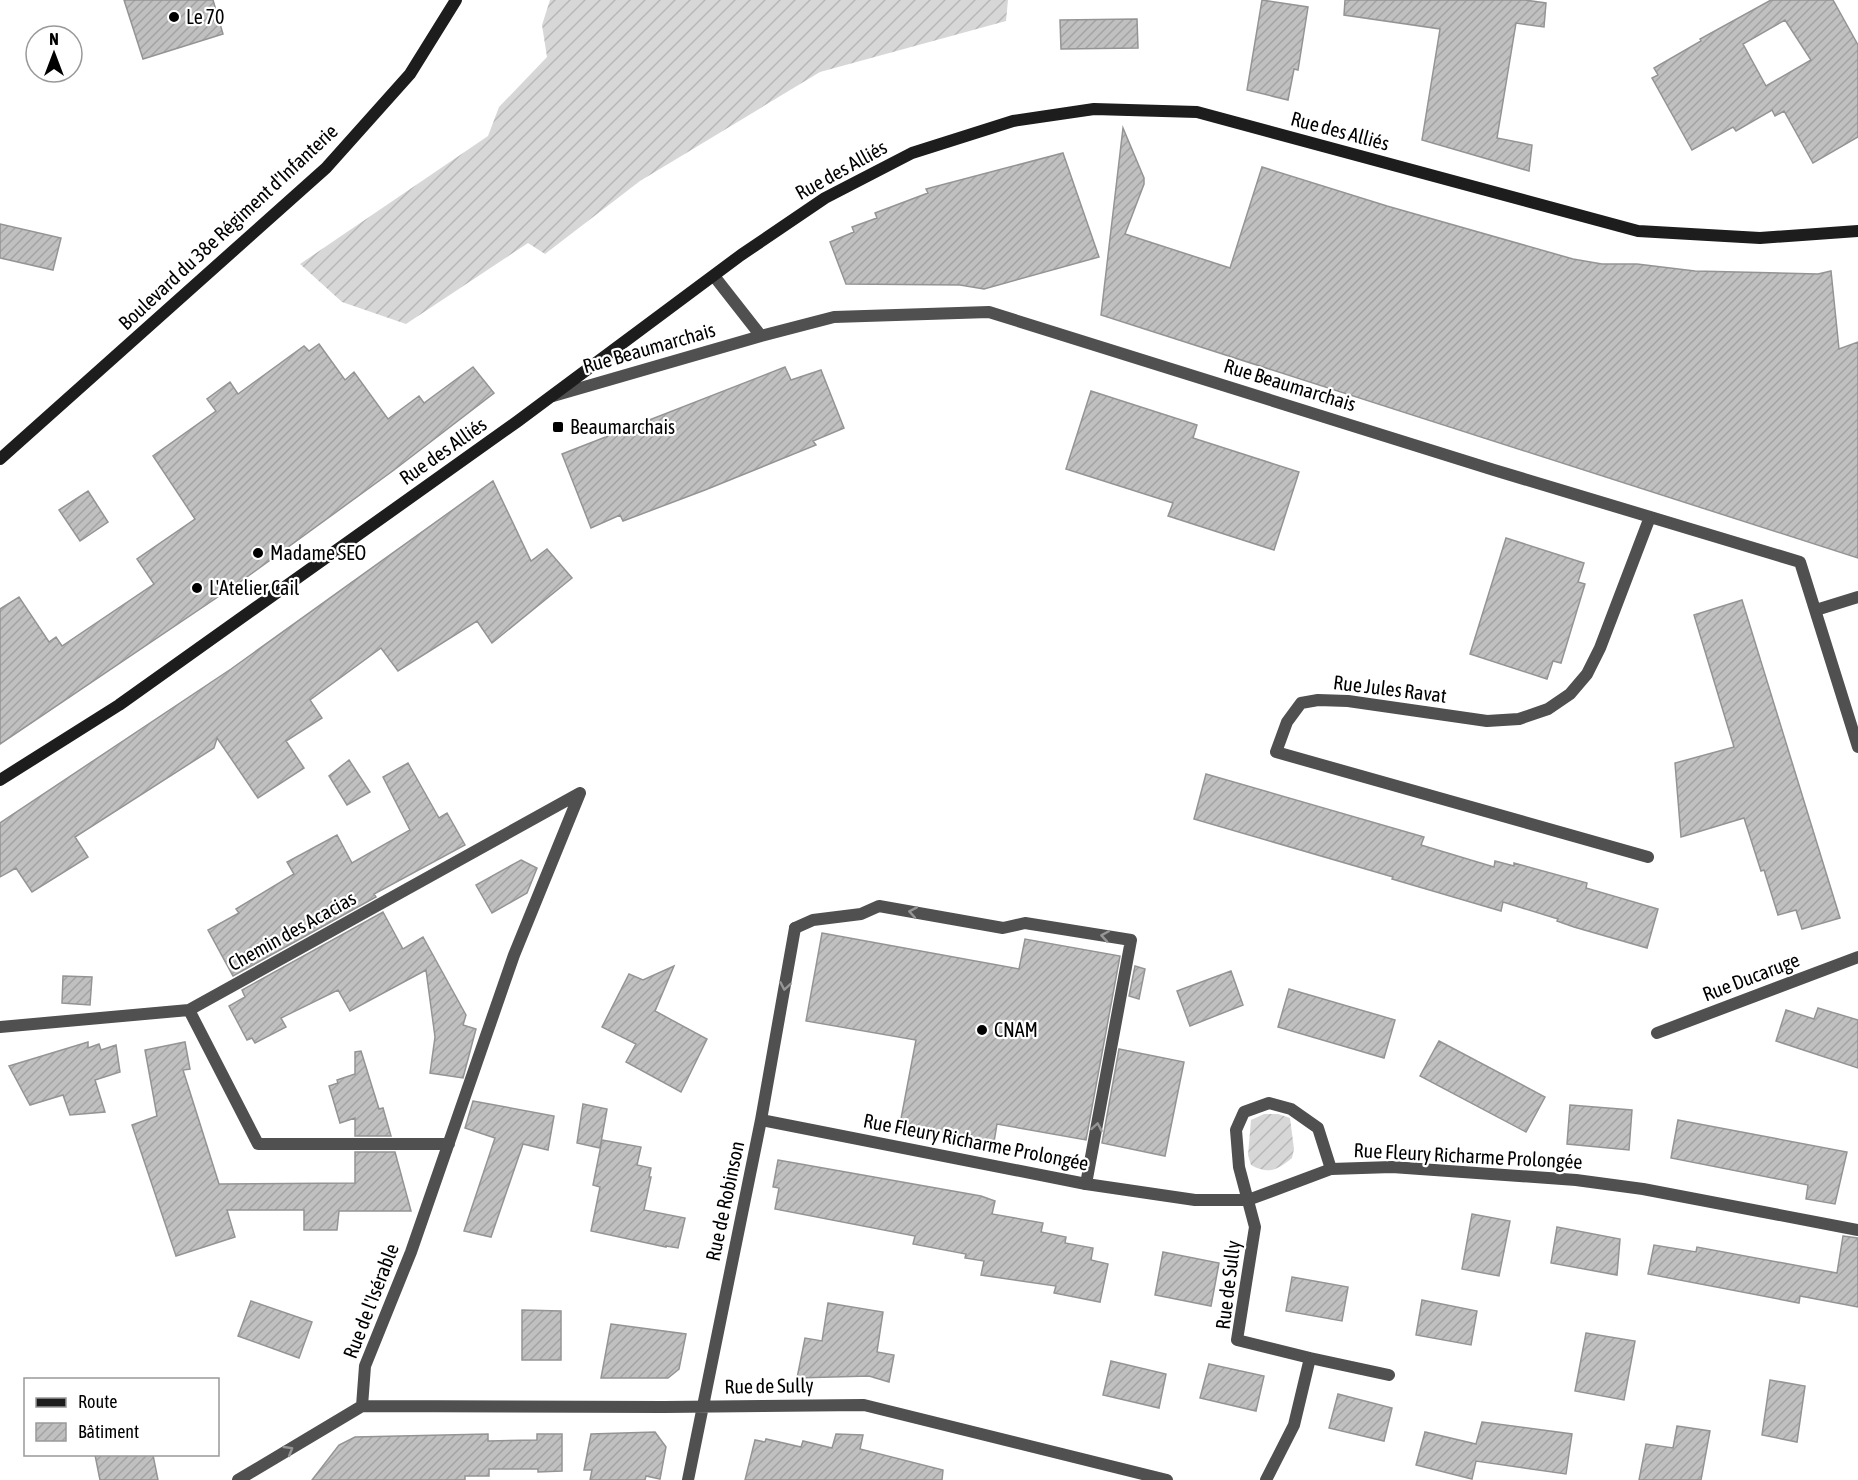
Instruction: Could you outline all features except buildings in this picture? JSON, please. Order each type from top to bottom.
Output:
[{"type":"street","name":"Boulevard du 38e Régiment d'Infanterie","points":[[0,459],[326,168],[410,74],[456,0]]},
{"type":"street","name":"Rue des Alliés","points":[[0,780],[118,705],[518,421],[741,255],[825,198],[912,153],[1013,121],[1094,109],[1197,112],[1638,231],[1760,238],[1858,231]]},
{"type":"street","name":"Rue Beaumarchais","points":[[714,276],[761,336]]},
{"type":"street","name":"Rue Beaumarchais","points":[[548,398],[834,317],[989,312],[1494,470],[1800,562],[1816,610]]},
{"type":"street","name":"Rue Jules Ravat","points":[[1648,857],[1276,752],[1287,722],[1301,703],[1318,699],[1348,701],[1487,721],[1520,719],[1548,709],[1570,694],[1587,674],[1600,648],[1650,517]]},
{"type":"street","points":[[1858,597],[1816,610],[1858,747]]},
{"type":"street","name":"Chemin des Acacias","points":[[0,1027],[189,1010],[580,793]]},
{"type":"street","name":"Rue de l'Isérable","points":[[362,1406],[365,1366],[411,1251],[514,955],[580,793]]},
{"type":"street","name":"Rue de Robinson","points":[[688,1480],[761,1120],[795,928],[813,920],[861,914],[879,906],[1004,928],[1025,923],[1131,940],[1086,1184]]},
{"type":"street","name":"Rue Ducaruge","points":[[1658,1033],[1858,957]]},
{"type":"street","points":[[189,1010],[258,1144],[449,1144]]},
{"type":"street","points":[[1248,1200],[1239,1167],[1236,1130],[1244,1112],[1269,1103],[1291,1109],[1318,1128],[1331,1169]]},
{"type":"street","name":"Rue Fleury Richarme Prolongée","points":[[761,1120],[1086,1184],[1195,1200],[1248,1200],[1331,1169],[1392,1167],[1576,1180],[1643,1189],[1858,1230]]},
{"type":"street","name":"Rue de Sully","points":[[1248,1200],[1255,1227],[1237,1340],[1389,1375]]},
{"type":"street","points":[[1266,1480],[1294,1425],[1310,1358]]},
{"type":"street","name":"Rue de Sully","points":[[362,1406],[864,1405],[1167,1480]]},
{"type":"street","points":[[238,1480],[362,1406]]},
{"type":"shaded area","points":[[550,0],[1008,0],[1006,21],[820,72],[640,181],[545,254],[528,243],[406,324],[342,302],[300,264],[488,136],[499,107],[547,57],[542,25]]},
{"type":"shaded area","points":[[1264,1114],[1278,1114],[1290,1118],[1294,1149],[1292,1158],[1273,1170],[1263,1170],[1251,1165],[1248,1155],[1251,1120]]},
{"type":"place","name":"Le 70","points":[[174,17]]},
{"type":"place","name":"Beaumarchais","points":[[558,427]]},
{"type":"place","name":"Madame SEO","points":[[258,553]]},
{"type":"place","name":"L'Atelier Cail","points":[[197,588]]},
{"type":"place","name":"CNAM","points":[[982,1030]]}]
